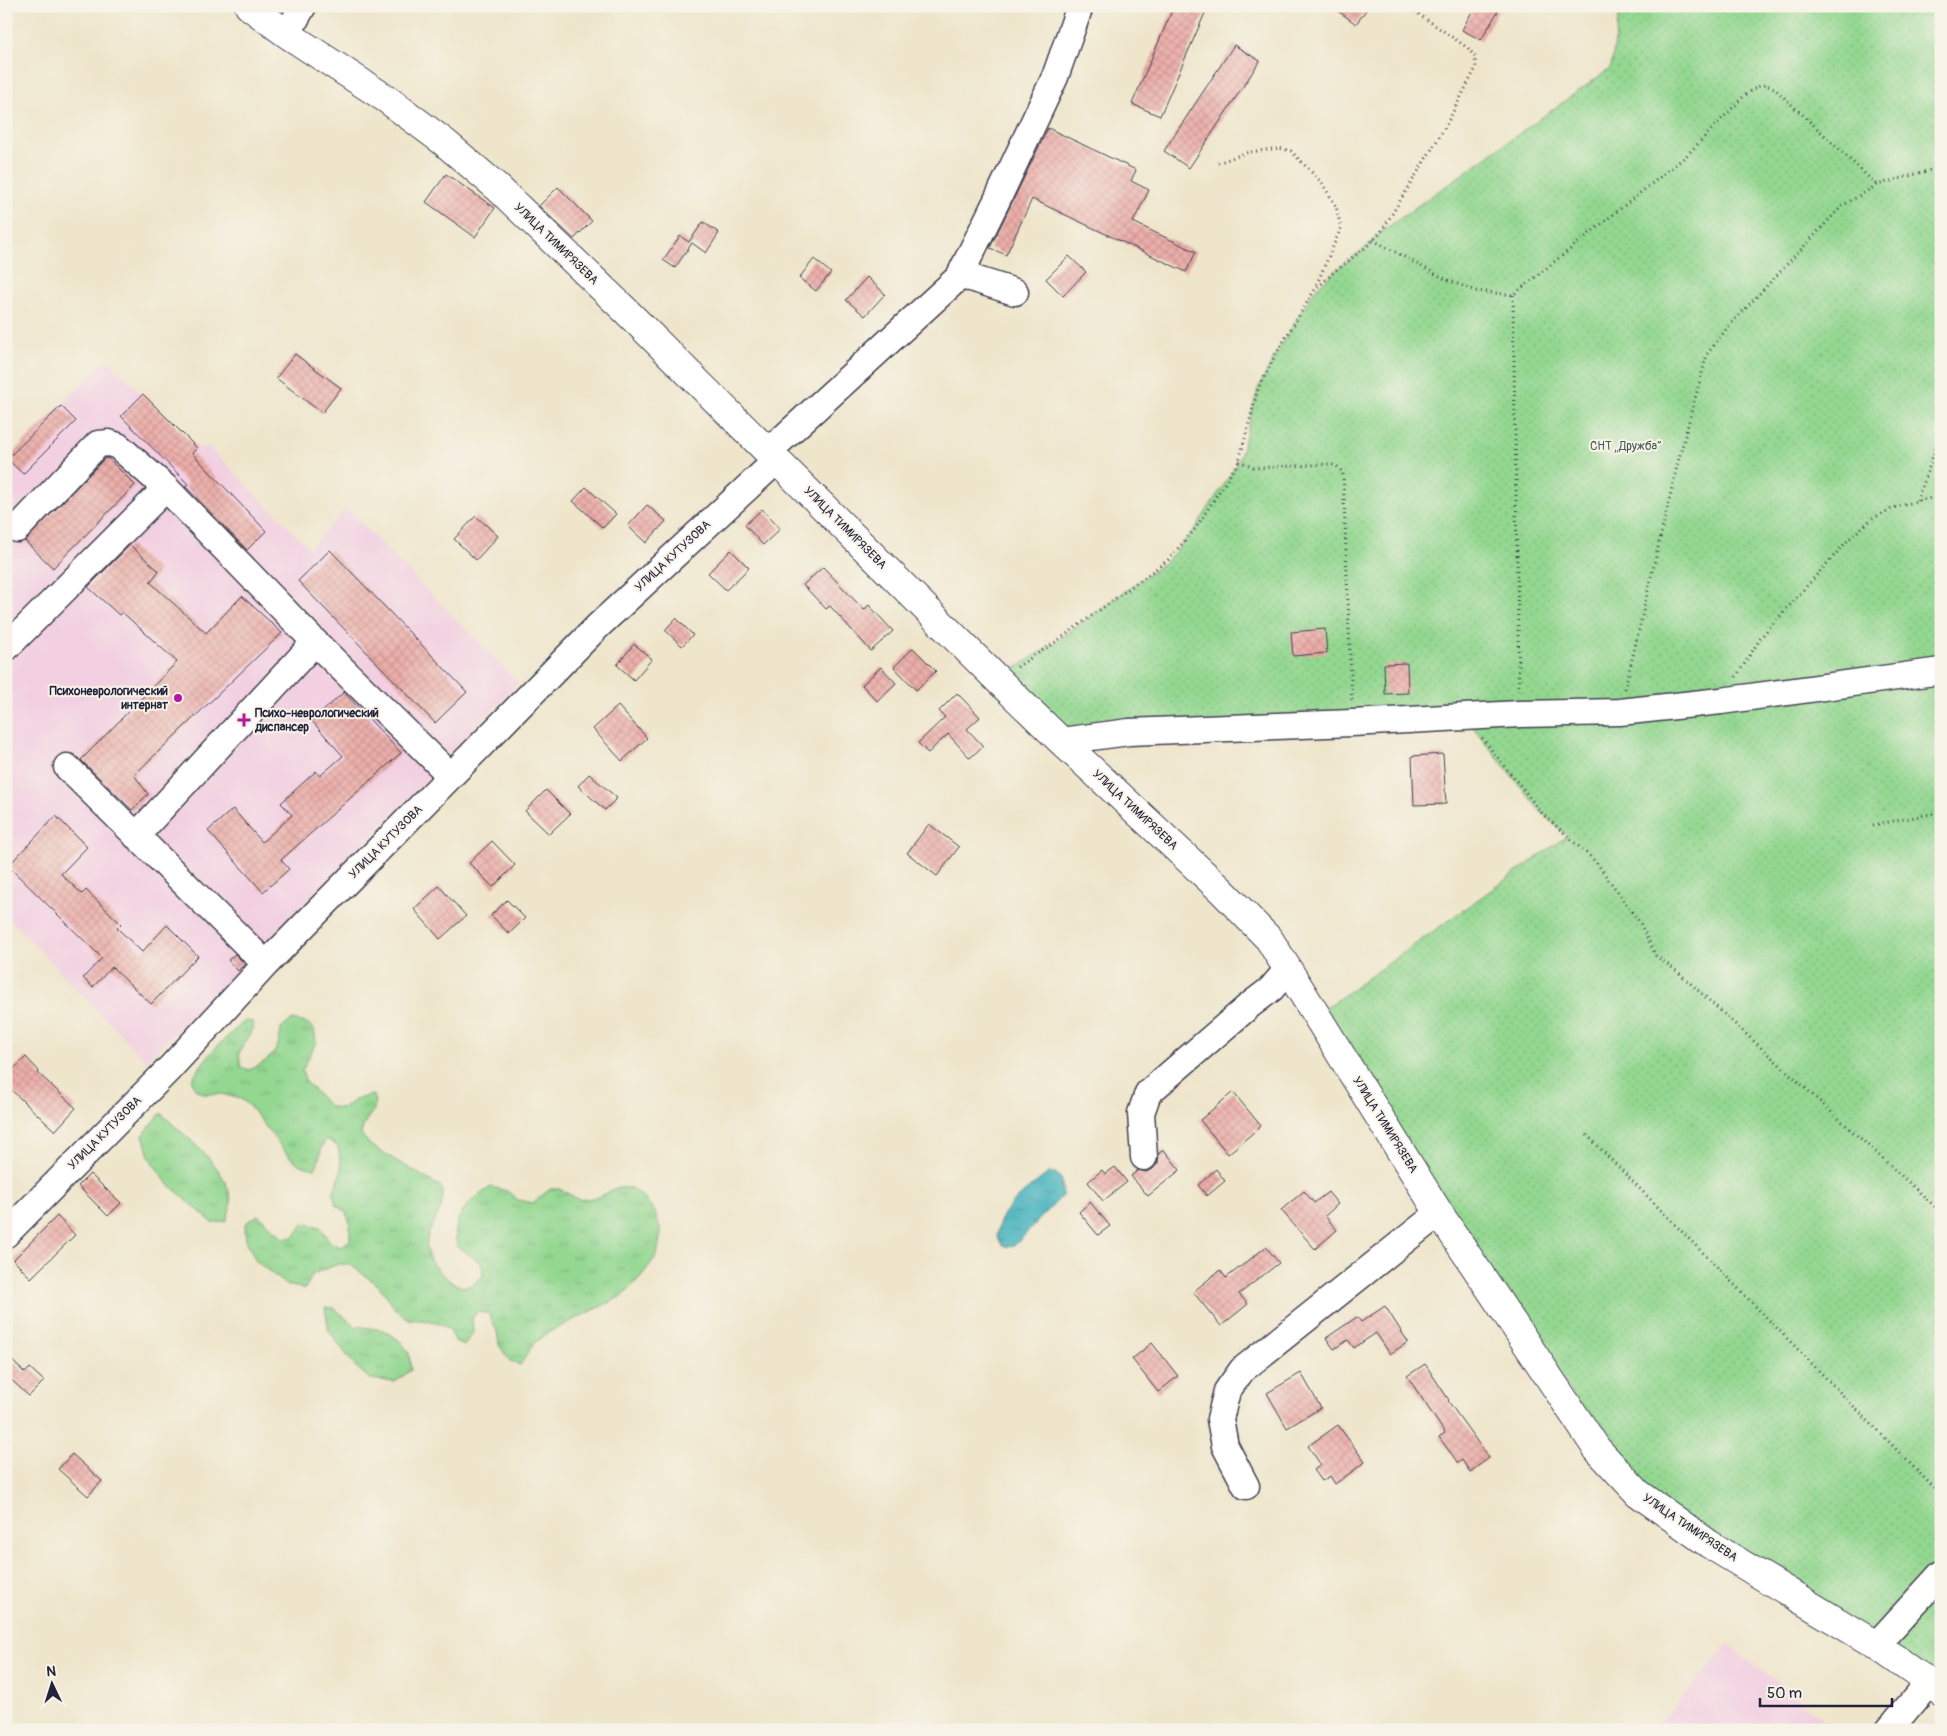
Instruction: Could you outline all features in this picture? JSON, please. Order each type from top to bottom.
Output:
[{"type":"main road","name":"УЛИЦА ТИМИРЯЗЕВА","points":[[249,6],[287,34],[388,100],[444,142],[497,186],[624,309],[998,680],[1221,890],[1269,939],[1439,1213],[1597,1449],[1638,1493],[1710,1544],[1876,1645],[1934,1687]]},
{"type":"street","points":[[287,34],[303,6]]},
{"type":"street","points":[[1015,292],[971,278],[959,277],[1055,76],[1080,6]]},
{"type":"street","name":"УЛИЦА КУТУЗОВА","points":[[6,1234],[170,1068],[266,964],[597,627],[959,277]]},
{"type":"street","points":[[17,529],[98,444],[109,443],[118,446],[166,488],[315,642],[451,776]]},
{"type":"street","points":[[6,648],[166,488]]},
{"type":"street","points":[[136,836],[315,642]]},
{"type":"street","points":[[1061,741],[1129,732],[1352,723],[1464,716],[1620,712],[1721,701],[1941,671]]},
{"type":"street","points":[[67,767],[266,964]]},
{"type":"street","points":[[1144,1157],[1141,1113],[1148,1093],[1271,989],[1288,969]]},
{"type":"street","points":[[1246,1486],[1225,1446],[1220,1419],[1227,1391],[1242,1370],[1439,1213]]},
{"type":"street","points":[[1876,1645],[1941,1574]]},
{"type":"street","points":[[1889,1730],[1934,1687]]},
{"type":"path","points":[[1314,291],[1381,232],[1444,129],[1476,68],[1475,57],[1468,48],[1407,6]]},
{"type":"path","points":[[1373,240],[1445,279],[1476,291],[1513,295],[1686,156],[1744,96],[1757,87],[1765,85],[1774,88],[1877,185]]},
{"type":"path","points":[[998,680],[1057,641],[1168,560],[1196,530],[1239,461],[1258,389],[1277,352],[1314,291],[1341,228],[1336,206],[1322,183],[1291,151],[1279,148],[1245,153],[1218,162]]},
{"type":"path","points":[[1620,712],[1678,462],[1707,354],[1728,327],[1842,206],[1877,185],[1941,168]]},
{"type":"path","points":[[1513,295],[1520,714]]},
{"type":"path","points":[[1917,501],[1941,434]]},
{"type":"path","points":[[1239,461],[1256,468],[1329,464],[1337,466],[1343,473],[1352,723]]},
{"type":"path","points":[[1721,701],[1762,636],[1849,539],[1873,518],[1893,508],[1941,497]]},
{"type":"path","points":[[1464,716],[1542,813],[1596,862],[1640,923],[1656,956],[1692,985],[1941,1212]]},
{"type":"path","points":[[1873,825],[1941,812]]},
{"type":"path","points":[[1587,1134],[1941,1495]]},
{"type":"shaded area","name":"Психо-неврологический диспансер","points":[[107,360],[197,448],[208,446],[309,548],[347,509],[519,683],[349,860],[146,1061],[6,915],[6,459]]},
{"type":"shaded area","points":[[1728,1644],[1837,1730],[1654,1730]]},
{"type":"green space","name":"СНТ „Дружба“","points":[[1620,6],[1941,6],[1941,1691],[1638,1493],[1316,1015],[1567,836],[1542,813],[1464,716],[1061,741],[998,680],[1057,641],[1168,560],[1195,529],[1239,461],[1258,389],[1277,352],[1314,291],[1381,232],[1611,68]]},
{"type":"green space","points":[[292,1020],[307,1023],[314,1029],[316,1042],[302,1071],[306,1082],[330,1107],[343,1108],[356,1099],[373,1095],[375,1107],[364,1123],[361,1134],[370,1145],[441,1187],[443,1197],[441,1207],[427,1238],[427,1249],[431,1261],[452,1282],[467,1287],[483,1275],[482,1264],[457,1246],[456,1235],[459,1218],[463,1211],[475,1198],[491,1187],[507,1191],[518,1200],[533,1203],[550,1189],[559,1189],[580,1200],[599,1197],[616,1188],[631,1188],[643,1197],[655,1212],[661,1232],[657,1255],[624,1295],[549,1332],[534,1343],[520,1365],[510,1361],[499,1345],[497,1331],[489,1314],[477,1311],[472,1320],[473,1332],[464,1346],[455,1341],[449,1328],[432,1321],[409,1319],[395,1309],[378,1285],[349,1264],[338,1264],[313,1274],[305,1289],[287,1285],[256,1261],[246,1240],[245,1224],[258,1215],[284,1238],[294,1237],[304,1223],[320,1227],[331,1243],[341,1247],[350,1241],[350,1223],[346,1212],[336,1205],[333,1193],[341,1171],[338,1147],[327,1139],[315,1169],[300,1165],[287,1154],[250,1107],[241,1099],[222,1094],[204,1094],[195,1089],[192,1080],[209,1056],[245,1021],[253,1022],[252,1031],[239,1053],[241,1067],[249,1070],[263,1063],[272,1055],[276,1050],[281,1029]]},
{"type":"green space","points":[[161,1113],[214,1164],[222,1176],[231,1202],[226,1221],[213,1223],[167,1183],[150,1159],[143,1135]]},
{"type":"green space","points":[[325,1307],[334,1308],[355,1326],[383,1330],[401,1342],[409,1353],[411,1370],[395,1382],[370,1379],[355,1366],[329,1331]]},
{"type":"water","points":[[1048,1173],[1056,1173],[1062,1180],[1063,1195],[1014,1246],[1002,1245],[997,1237],[1002,1217],[1015,1200]]},
{"type":"building","points":[[1174,6],[1208,6],[1160,116],[1132,104]]},
{"type":"building","points":[[1331,6],[1369,6],[1356,24]]},
{"type":"building","points":[[1475,6],[1490,6],[1498,11],[1481,40],[1462,30]]},
{"type":"building","points":[[1234,45],[1260,61],[1189,168],[1164,151]]},
{"type":"building","points":[[1048,128],[1136,170],[1131,181],[1149,190],[1133,222],[1196,252],[1186,272],[1032,199],[1006,255],[990,248]]},
{"type":"building","points":[[446,174],[495,208],[475,237],[426,202]]},
{"type":"building","points":[[558,187],[592,221],[574,239],[539,206]]},
{"type":"building","points":[[703,222],[719,233],[706,253],[692,243],[675,268],[663,260],[680,236],[689,242]]},
{"type":"building","points":[[1069,256],[1086,272],[1063,296],[1046,279]]},
{"type":"building","points":[[814,259],[831,273],[816,291],[799,278]]},
{"type":"building","points":[[867,277],[885,294],[865,316],[846,300]]},
{"type":"building","points":[[295,354],[341,388],[322,413],[276,378]]},
{"type":"building","points":[[143,394],[197,448],[192,453],[266,531],[247,550],[185,486],[188,484],[121,416]]},
{"type":"building","points":[[61,406],[76,421],[23,474],[7,459]]},
{"type":"building","points":[[105,458],[109,459],[135,485],[53,568],[25,541]]},
{"type":"building","points":[[586,487],[616,514],[603,528],[573,501]]},
{"type":"building","points":[[647,505],[666,521],[646,543],[628,526]]},
{"type":"building","points":[[762,509],[780,529],[763,545],[745,525]]},
{"type":"building","points":[[476,516],[498,536],[476,560],[454,539]]},
{"type":"building","name":"Психоневрологический интернат","points":[[130,545],[159,571],[150,582],[206,633],[242,596],[282,633],[134,775],[148,794],[132,810],[81,760],[177,662],[122,612],[119,615],[88,587]]},
{"type":"building","points":[[330,550],[467,692],[435,723],[298,581]]},
{"type":"building","points":[[731,550],[749,568],[726,590],[708,573]]},
{"type":"building","points":[[823,567],[864,610],[869,605],[893,631],[871,651],[830,606],[826,609],[803,585]]},
{"type":"building","points":[[676,618],[693,635],[682,646],[665,630]]},
{"type":"building","points":[[1325,629],[1327,653],[1293,656],[1291,632]]},
{"type":"building","points":[[634,644],[652,659],[634,680],[617,665]]},
{"type":"building","points":[[913,648],[936,671],[916,690],[894,667]]},
{"type":"building","points":[[1407,663],[1408,693],[1385,694],[1384,664]]},
{"type":"building","points":[[881,667],[896,683],[877,701],[862,685]]},
{"type":"building","points":[[344,692],[401,753],[281,860],[289,869],[263,892],[208,831],[233,809],[262,842],[292,815],[281,803],[316,771],[320,776],[343,756],[312,721]]},
{"type":"building","points":[[957,693],[980,717],[967,729],[983,746],[970,758],[948,734],[928,753],[918,743],[945,717],[939,711]]},
{"type":"building","points":[[618,706],[647,738],[622,761],[593,729]]},
{"type":"building","points":[[1443,754],[1446,804],[1414,805],[1412,756]]},
{"type":"building","points":[[589,774],[617,798],[605,810],[578,786]]},
{"type":"building","points":[[546,790],[570,814],[549,834],[525,811]]},
{"type":"building","points":[[56,816],[87,847],[61,874],[82,894],[86,890],[121,924],[117,928],[142,952],[167,925],[198,956],[151,1004],[112,967],[93,987],[83,978],[102,958],[8,866]]},
{"type":"building","points":[[929,824],[959,847],[937,876],[907,853]]},
{"type":"building","points":[[492,841],[515,865],[493,887],[469,863]]},
{"type":"building","points":[[439,886],[466,916],[440,939],[414,909]]},
{"type":"building","points":[[507,900],[525,918],[509,934],[491,915]]},
{"type":"building","points":[[235,954],[245,964],[238,971],[228,960]]},
{"type":"building","points":[[26,1057],[39,1071],[38,1073],[76,1108],[55,1131],[6,1085],[6,1076]]},
{"type":"building","points":[[1233,1092],[1261,1126],[1228,1154],[1200,1120]]},
{"type":"building","points":[[1164,1150],[1180,1170],[1148,1196],[1131,1176],[1138,1170],[1146,1172],[1153,1169],[1158,1163],[1159,1153]]},
{"type":"building","points":[[1115,1167],[1127,1182],[1103,1201],[1088,1182],[1102,1170],[1105,1174]]},
{"type":"building","points":[[1216,1169],[1225,1181],[1207,1196],[1198,1185]]},
{"type":"building","points":[[90,1174],[121,1203],[108,1216],[78,1186]]},
{"type":"building","points":[[1304,1191],[1314,1203],[1328,1192],[1338,1204],[1325,1216],[1337,1230],[1315,1249],[1281,1210]]},
{"type":"building","points":[[1090,1202],[1110,1226],[1098,1235],[1079,1212]]},
{"type":"building","points":[[57,1216],[75,1235],[31,1278],[13,1260]]},
{"type":"building","points":[[1266,1247],[1279,1263],[1239,1294],[1248,1304],[1221,1326],[1193,1292],[1220,1270],[1226,1278]]},
{"type":"building","points":[[1385,1306],[1408,1342],[1390,1354],[1376,1333],[1354,1348],[1348,1340],[1334,1349],[1326,1338],[1357,1317],[1361,1322]]},
{"type":"building","points":[[1152,1343],[1178,1376],[1158,1392],[1132,1359]]},
{"type":"building","points":[[6,1355],[25,1373],[30,1368],[44,1381],[29,1396],[6,1375]]},
{"type":"building","points":[[1425,1364],[1448,1401],[1489,1458],[1470,1472],[1462,1460],[1458,1463],[1439,1437],[1445,1433],[1407,1376]]},
{"type":"building","points":[[1301,1373],[1321,1408],[1287,1428],[1267,1393]]},
{"type":"building","points":[[1338,1425],[1365,1462],[1335,1484],[1330,1476],[1322,1481],[1314,1470],[1321,1465],[1308,1446]]},
{"type":"building","points":[[72,1454],[102,1481],[88,1496],[58,1469]]},
{"type":"place","name":"Психоневрологический интернат","points":[[178,698]]},
{"type":"place","name":"Психо-неврологический диспансер","points":[[244,720]]}]
